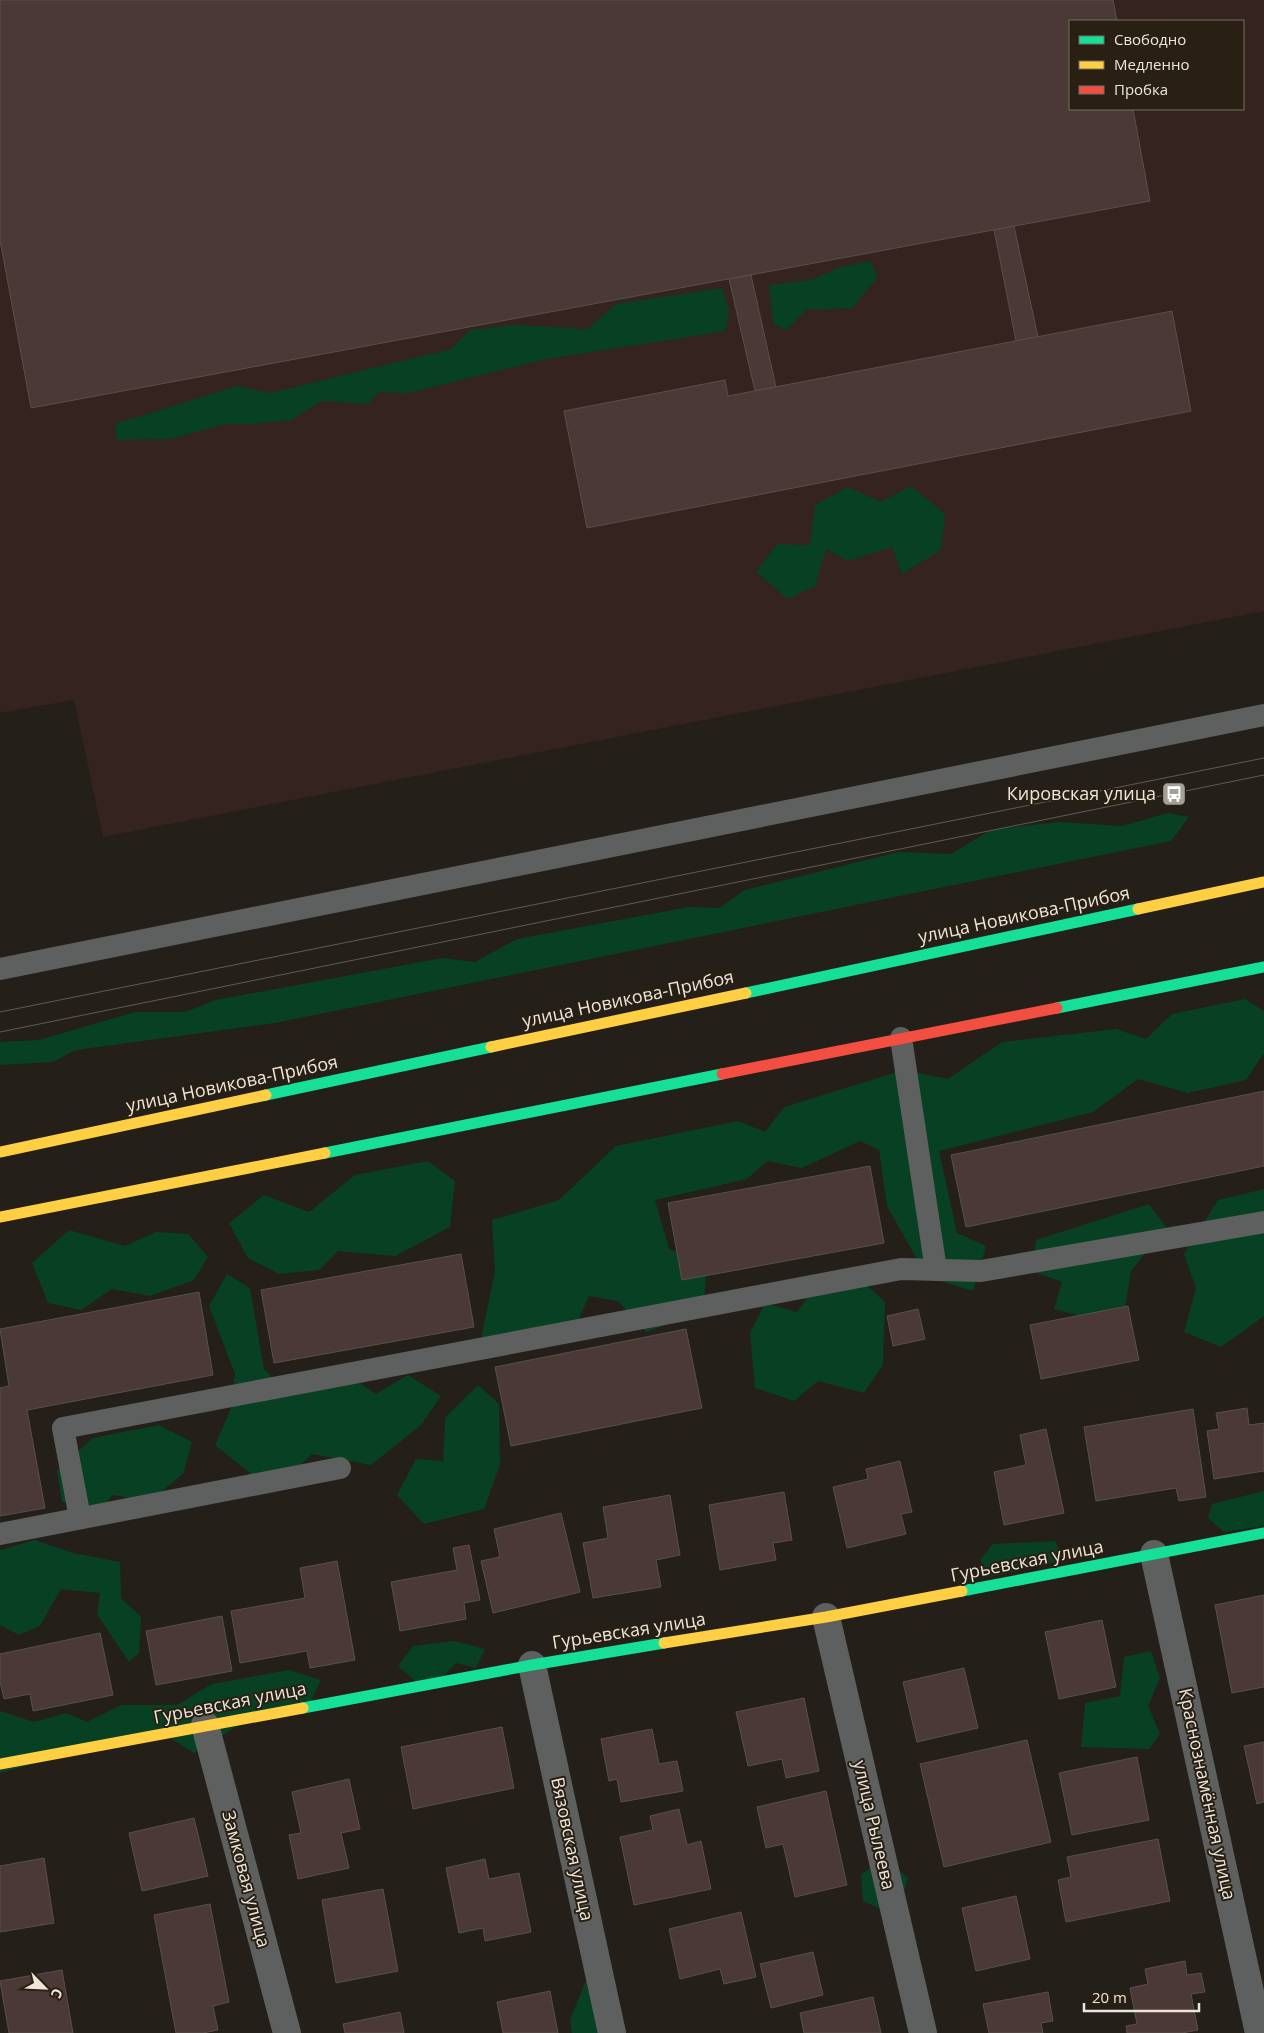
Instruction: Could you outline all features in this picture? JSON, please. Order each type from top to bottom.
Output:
[{"type":"main road","name":"улица Новикова-Прибоя","points":[[0,1152],[1264,882]]},
{"type":"main road","points":[[0,1217],[1264,967]]},
{"type":"main road","name":"Гурьевская улица","points":[[0,1764],[532,1665],[826,1617],[1264,1533]]},
{"type":"street","name":"Краснознамённая улица","points":[[1154,1554],[1259,2033]]},
{"type":"street","name":"улица Рылеева","points":[[826,1617],[923,2033]]},
{"type":"street","name":"Вязовская улица","points":[[532,1665],[612,2033]]},
{"type":"street","name":"Замковая улица","points":[[206,1725],[287,2033]]},
{"type":"lane","points":[[0,969],[1264,715]]},
{"type":"lane","points":[[901,1038],[936,1270]]},
{"type":"lane","points":[[80,1518],[63,1428],[901,1269],[980,1271],[1264,1222]]},
{"type":"lane","points":[[0,1534],[340,1468]]},
{"type":"shaded area","points":[[0,0],[1264,0],[1264,611],[103,837],[74,700],[0,713]]},
{"type":"green space","points":[[870,261],[878,277],[852,308],[806,310],[787,330],[773,324],[769,285],[811,280],[840,267]]},
{"type":"green space","points":[[722,288],[729,309],[726,331],[547,359],[408,393],[379,392],[368,404],[322,401],[291,420],[254,424],[225,424],[171,439],[117,440],[115,424],[237,386],[270,393],[451,349],[470,330],[514,325],[588,329],[616,304]]},
{"type":"green space","points":[[911,486],[945,514],[941,550],[902,574],[892,547],[848,561],[826,549],[815,586],[788,599],[756,572],[777,544],[810,545],[815,505],[848,487],[881,502]]},
{"type":"green space","points":[[1168,813],[1189,817],[1171,841],[275,1023],[76,1050],[53,1062],[0,1065],[0,1042],[39,1040],[135,1012],[185,1012],[216,1000],[442,958],[475,962],[517,939],[689,907],[719,908],[745,890],[899,852],[951,854],[991,830],[1058,822],[1122,826]]},
{"type":"green space","points":[[1245,999],[1264,1011],[1264,1053],[1246,1080],[1188,1093],[1138,1079],[1093,1112],[939,1151],[957,1233],[986,1246],[973,1291],[927,1277],[887,1206],[879,1150],[860,1141],[802,1168],[767,1161],[747,1179],[655,1200],[669,1249],[707,1264],[703,1312],[646,1332],[618,1301],[589,1296],[570,1339],[481,1339],[495,1271],[492,1220],[559,1200],[616,1146],[738,1121],[765,1132],[784,1107],[904,1070],[948,1079],[1002,1042],[1116,1029],[1146,1039],[1172,1014]]},
{"type":"green space","points":[[428,1161],[455,1181],[450,1227],[395,1256],[338,1251],[319,1270],[279,1274],[248,1258],[229,1223],[264,1195],[309,1212],[355,1175]]},
{"type":"green space","points":[[1264,1189],[1264,1316],[1221,1347],[1184,1332],[1196,1288],[1184,1254],[1218,1200]]},
{"type":"green space","points":[[1149,1204],[1166,1227],[1131,1271],[1122,1327],[1054,1309],[1062,1282],[1031,1271],[1036,1240]]},
{"type":"green space","points":[[69,1230],[125,1246],[156,1232],[188,1234],[208,1257],[194,1280],[150,1296],[112,1289],[81,1310],[48,1303],[32,1263]]},
{"type":"green space","points":[[850,1270],[885,1302],[883,1365],[864,1393],[818,1381],[794,1401],[755,1388],[750,1333],[765,1303],[797,1312],[821,1279]]},
{"type":"green space","points":[[227,1274],[250,1288],[264,1369],[286,1391],[336,1367],[376,1394],[408,1375],[441,1396],[421,1425],[371,1465],[312,1454],[291,1474],[252,1475],[215,1445],[231,1408],[235,1374],[209,1306]]},
{"type":"green space","points":[[478,1385],[499,1404],[500,1465],[484,1509],[424,1524],[397,1495],[416,1459],[443,1461],[445,1418]]},
{"type":"green space","points":[[159,1425],[192,1442],[183,1474],[150,1501],[113,1495],[102,1507],[62,1502],[57,1470],[93,1438]]},
{"type":"green space","points":[[1264,1491],[1264,1526],[1224,1532],[1208,1518],[1212,1504]]},
{"type":"green space","points":[[35,1540],[73,1553],[120,1562],[121,1598],[141,1617],[139,1653],[129,1662],[97,1614],[100,1593],[61,1589],[40,1626],[19,1635],[0,1625],[0,1550]]},
{"type":"green space","points":[[1055,1541],[1064,1560],[991,1577],[980,1560],[993,1544]]},
{"type":"green space","points":[[454,1641],[485,1649],[476,1668],[456,1663],[444,1676],[415,1681],[398,1666],[413,1646]]},
{"type":"green space","points":[[1151,1651],[1160,1678],[1148,1706],[1160,1734],[1149,1749],[1081,1747],[1085,1703],[1120,1696],[1124,1657]]},
{"type":"green space","points":[[289,1670],[321,1680],[310,1703],[242,1723],[194,1753],[159,1731],[0,1773],[0,1711],[34,1722],[66,1713],[87,1722],[121,1705],[177,1705],[212,1684]]},
{"type":"green space","points":[[884,1857],[908,1878],[901,1901],[883,1910],[863,1901],[861,1875]]},
{"type":"green space","points":[[586,1980],[607,1984],[616,2033],[572,2033],[570,2020]]},
{"type":"building","points":[[0,0],[1113,0],[1117,20],[1069,20],[1069,110],[1133,110],[1150,201],[31,408],[0,240]]},
{"type":"building","points":[[1014,226],[1038,337],[1016,341],[994,230]]},
{"type":"building","points":[[751,275],[776,387],[755,391],[729,279]]},
{"type":"building","points":[[1172,311],[1191,411],[587,528],[564,411],[725,380],[728,396]]},
{"type":"building","points":[[1264,1091],[1264,1166],[966,1227],[951,1155]]},
{"type":"building","points":[[870,1166],[884,1243],[682,1280],[668,1203]]},
{"type":"building","points":[[461,1254],[474,1327],[274,1363],[261,1290]]},
{"type":"building","points":[[199,1292],[213,1375],[27,1410],[45,1508],[0,1516],[0,1388],[9,1386],[0,1329]]},
{"type":"building","points":[[1128,1306],[1139,1360],[1041,1379],[1030,1325]]},
{"type":"building","points":[[918,1309],[925,1339],[893,1346],[887,1316]]},
{"type":"building","points":[[686,1329],[702,1408],[511,1446],[495,1367]]},
{"type":"building","points":[[1247,1408],[1249,1425],[1264,1423],[1264,1471],[1214,1479],[1207,1431],[1219,1429],[1216,1413]]},
{"type":"building","points":[[1193,1409],[1206,1497],[1179,1501],[1176,1488],[1096,1501],[1084,1427]]},
{"type":"building","points":[[1046,1429],[1064,1513],[1004,1525],[994,1472],[1026,1465],[1020,1435]]},
{"type":"building","points":[[900,1461],[912,1512],[901,1514],[906,1534],[847,1548],[833,1487],[868,1479],[866,1469]]},
{"type":"building","points":[[784,1492],[792,1540],[773,1543],[776,1560],[720,1570],[709,1505]]},
{"type":"building","points":[[670,1495],[680,1555],[656,1560],[661,1587],[593,1598],[583,1543],[608,1538],[603,1507]]},
{"type":"building","points":[[561,1513],[580,1592],[493,1613],[481,1561],[500,1557],[494,1529]]},
{"type":"building","points":[[469,1545],[480,1600],[464,1603],[466,1619],[400,1631],[391,1582],[457,1570],[453,1548]]},
{"type":"building","points":[[337,1561],[355,1660],[310,1668],[307,1651],[240,1663],[231,1611],[305,1598],[300,1568]]},
{"type":"building","points":[[1264,1595],[1264,1687],[1232,1693],[1215,1605]]},
{"type":"building","points":[[222,1616],[232,1671],[156,1685],[146,1631]]},
{"type":"building","points":[[1102,1620],[1116,1687],[1059,1699],[1045,1632]]},
{"type":"building","points":[[100,1633],[113,1695],[33,1711],[30,1694],[4,1699],[0,1682],[0,1654]]},
{"type":"building","points":[[964,1668],[978,1728],[917,1742],[903,1682]]},
{"type":"building","points":[[804,1698],[819,1771],[786,1778],[782,1759],[748,1766],[736,1712]]},
{"type":"building","points":[[502,1727],[514,1788],[413,1809],[401,1747]]},
{"type":"building","points":[[652,1729],[659,1764],[677,1761],[683,1791],[621,1802],[617,1779],[609,1781],[601,1739]]},
{"type":"building","points":[[1027,1740],[1051,1842],[944,1867],[920,1764]]},
{"type":"building","points":[[1264,1742],[1264,1802],[1257,1804],[1244,1746]]},
{"type":"building","points":[[1137,1757],[1149,1820],[1072,1835],[1059,1773]]},
{"type":"building","points":[[349,1779],[360,1829],[341,1833],[349,1868],[298,1879],[289,1835],[301,1833],[292,1792]]},
{"type":"building","points":[[826,1791],[847,1885],[795,1897],[783,1844],[766,1848],[757,1807]]},
{"type":"building","points":[[679,1809],[687,1845],[701,1841],[711,1889],[634,1905],[620,1837],[653,1830],[650,1816]]},
{"type":"building","points":[[194,1818],[208,1876],[142,1891],[129,1833]]},
{"type":"building","points":[[1158,1839],[1170,1901],[1066,1922],[1058,1880],[1071,1877],[1067,1857]]},
{"type":"building","points":[[44,1858],[54,1923],[0,1932],[0,1866]]},
{"type":"building","points":[[485,1859],[489,1879],[519,1873],[531,1932],[485,1941],[483,1928],[459,1933],[446,1868]]},
{"type":"building","points":[[383,1889],[398,1971],[336,1983],[322,1900]]},
{"type":"building","points":[[1016,1896],[1030,1959],[976,1971],[962,1908]]},
{"type":"building","points":[[210,1904],[229,2002],[213,2006],[218,2030],[203,2033],[176,2033],[154,1915]]},
{"type":"building","points":[[741,1912],[756,1977],[724,1984],[720,1969],[680,1979],[669,1929]]},
{"type":"building","points":[[813,1952],[823,1995],[771,2008],[760,1964]]},
{"type":"building","points":[[1185,1961],[1187,1975],[1201,1973],[1205,1992],[1191,1994],[1198,2030],[1182,2033],[1127,2033],[1126,2026],[1137,2024],[1130,1988],[1148,1984],[1145,1969]]},
{"type":"building","points":[[62,1970],[73,2033],[9,2033],[0,1981]]},
{"type":"building","points":[[550,1991],[558,2033],[503,2033],[497,2002]]},
{"type":"building","points":[[1048,1992],[1053,2021],[1041,2023],[1043,2033],[989,2033],[983,2004]]},
{"type":"building","points":[[873,1997],[881,2033],[804,2033],[800,2013]]},
{"type":"building","points":[[400,2012],[404,2033],[345,2033],[343,2024]]},
{"type":"tram line","points":[[0,1012],[1264,758]]},
{"type":"tram line","points":[[0,1032],[1264,775]]},
{"type":"traffic: fast","points":[[746,993],[1138,909]]},
{"type":"traffic: fast","points":[[1057,1008],[1264,967]]},
{"type":"traffic: fast","points":[[266,1095],[491,1047]]},
{"type":"traffic: fast","points":[[325,1153],[722,1074]]},
{"type":"traffic: fast","points":[[962,1591],[1264,1533]]},
{"type":"traffic: fast","points":[[303,1708],[532,1665],[664,1643]]},
{"type":"traffic: slow","points":[[1138,909],[1264,882]]},
{"type":"traffic: slow","points":[[491,1047],[746,993]]},
{"type":"traffic: slow","points":[[0,1152],[266,1095]]},
{"type":"traffic: slow","points":[[0,1217],[325,1153]]},
{"type":"traffic: slow","points":[[664,1643],[826,1617],[962,1591]]},
{"type":"traffic: slow","points":[[0,1764],[303,1708]]},
{"type":"traffic: jam","points":[[722,1074],[1057,1008]]},
{"type":"place","name":"Кировская улица","points":[[1174,794]]}]
